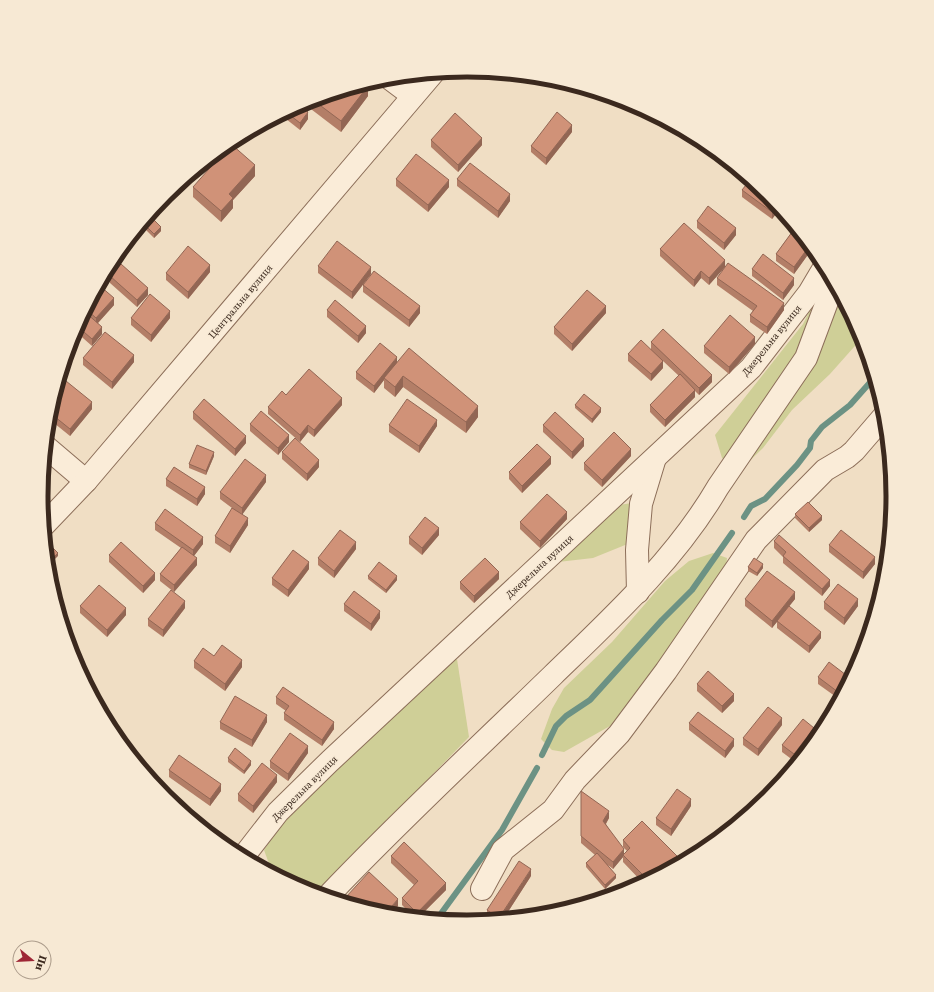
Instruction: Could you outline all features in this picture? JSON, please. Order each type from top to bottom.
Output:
[{"type":"street","name":"Центральна вулиця","points":[[49,520],[86,481],[427,79]]},
{"type":"street","points":[[396,83],[413,96]]},
{"type":"street","name":"Джерельна вулиця","points":[[247,852],[278,812],[330,761],[426,669],[655,459],[751,368],[809,292],[821,272]]},
{"type":"street","points":[[331,893],[381,840],[638,592],[705,508],[806,358],[832,289]]},
{"type":"street","points":[[482,889],[503,850],[553,810],[575,780],[619,734],[666,671],[756,540],[825,470],[854,451],[879,422]]},
{"type":"street","points":[[51,451],[86,481]]},
{"type":"street","points":[[638,592],[637,550],[641,504],[655,459]]},
{"type":"green space","points":[[825,279],[843,311],[857,344],[830,374],[792,410],[763,448],[738,472],[722,458],[715,435],[803,324]]},
{"type":"green space","points":[[632,503],[635,541],[593,558],[558,562],[619,505]]},
{"type":"green space","points":[[713,553],[727,558],[726,570],[650,676],[610,726],[564,752],[552,750],[541,739],[552,709],[564,688],[612,642],[665,581],[689,561]]},
{"type":"green space","points":[[457,659],[469,737],[321,889],[270,866],[264,850],[280,825],[403,701]]},
{"type":"building","points":[[365,90],[341,121],[319,104]]},
{"type":"building","points":[[305,110],[308,112],[300,123],[291,116]]},
{"type":"building","points":[[557,112],[572,125],[546,158],[531,146]]},
{"type":"building","points":[[455,113],[482,138],[458,165],[431,140]]},
{"type":"building","points":[[235,147],[255,165],[229,194],[233,198],[221,211],[193,187],[216,161]]},
{"type":"building","points":[[416,154],[449,180],[428,205],[396,179]]},
{"type":"building","points":[[470,163],[510,194],[498,211],[457,179]]},
{"type":"building","points":[[747,184],[773,211],[772,212],[742,190]]},
{"type":"building","points":[[708,206],[736,228],[724,243],[697,221]]},
{"type":"building","points":[[153,219],[161,227],[154,234],[147,227]]},
{"type":"building","points":[[684,223],[725,260],[709,278],[701,271],[694,280],[660,249]]},
{"type":"building","points":[[792,232],[806,251],[794,267],[776,254]]},
{"type":"building","points":[[337,241],[371,267],[352,292],[318,266]]},
{"type":"building","points":[[188,246],[210,265],[188,292],[166,273]]},
{"type":"building","points":[[763,254],[794,278],[783,293],[752,269]]},
{"type":"building","points":[[728,263],[784,303],[767,327],[750,315],[757,306],[717,278]]},
{"type":"building","points":[[121,264],[148,288],[137,300],[110,276]]},
{"type":"building","points":[[374,271],[420,306],[409,320],[363,285]]},
{"type":"building","points":[[103,288],[114,298],[96,318],[90,313]]},
{"type":"building","points":[[587,290],[606,306],[572,344],[554,327]]},
{"type":"building","points":[[150,294],[170,311],[151,335],[131,318]]},
{"type":"building","points":[[335,300],[366,326],[358,336],[327,310]]},
{"type":"building","points":[[730,315],[755,337],[729,367],[704,346]]},
{"type":"building","points":[[89,316],[102,327],[92,339],[82,331]]},
{"type":"building","points":[[663,329],[712,375],[699,388],[651,342]]},
{"type":"building","points":[[105,332],[134,355],[112,382],[83,358]]},
{"type":"building","points":[[641,340],[663,361],[651,374],[628,354]]},
{"type":"building","points":[[380,343],[397,357],[374,386],[356,372]]},
{"type":"building","points":[[409,348],[478,406],[466,422],[403,376],[395,387],[384,378]]},
{"type":"building","points":[[309,369],[342,398],[314,430],[308,425],[300,435],[268,407],[282,391],[286,395]]},
{"type":"building","points":[[680,374],[695,390],[665,420],[650,405]]},
{"type":"building","points":[[66,381],[92,402],[70,429],[56,417],[63,385]]},
{"type":"building","points":[[584,394],[601,408],[592,419],[575,405]]},
{"type":"building","points":[[204,399],[246,436],[235,449],[193,412]]},
{"type":"building","points":[[407,399],[437,420],[419,446],[389,425]]},
{"type":"building","points":[[261,411],[289,435],[278,448],[250,424]]},
{"type":"building","points":[[555,412],[584,439],[572,452],[543,425]]},
{"type":"building","points":[[614,432],[631,449],[602,480],[584,463]]},
{"type":"building","points":[[295,438],[319,460],[307,474],[282,452]]},
{"type":"building","points":[[537,444],[551,457],[522,486],[509,472]]},
{"type":"building","points":[[197,445],[214,452],[206,471],[189,464]]},
{"type":"building","points":[[245,459],[266,475],[242,508],[220,492]]},
{"type":"building","points":[[174,467],[205,487],[197,499],[166,479]]},
{"type":"building","points":[[547,494],[567,512],[540,541],[520,522]]},
{"type":"building","points":[[808,502],[822,516],[809,528],[795,514]]},
{"type":"building","points":[[232,508],[248,518],[230,546],[215,536]]},
{"type":"building","points":[[165,509],[203,537],[193,550],[155,523]]},
{"type":"building","points":[[425,517],[439,528],[422,548],[409,537]]},
{"type":"building","points":[[340,530],[356,542],[334,571],[318,558]]},
{"type":"building","points":[[841,530],[875,557],[863,572],[829,545]]},
{"type":"building","points":[[779,535],[830,580],[822,589],[783,556],[786,552],[774,541]]},
{"type":"building","points":[[121,542],[155,573],[143,586],[109,555]]},
{"type":"building","points":[[52,547],[58,553],[53,558]]},
{"type":"building","points":[[182,547],[197,558],[174,585],[160,574]]},
{"type":"building","points":[[293,550],[309,562],[288,590],[272,578]]},
{"type":"building","points":[[485,558],[499,572],[474,596],[460,582]]},
{"type":"building","points":[[754,558],[763,564],[757,573],[748,567]]},
{"type":"building","points":[[379,562],[397,576],[386,590],[368,576]]},
{"type":"building","points":[[767,571],[795,592],[772,621],[745,599]]},
{"type":"building","points":[[838,584],[858,599],[844,618],[824,602]]},
{"type":"building","points":[[99,585],[126,608],[107,630],[80,606]]},
{"type":"building","points":[[171,590],[185,601],[163,630],[148,619]]},
{"type":"building","points":[[354,591],[380,611],[371,624],[344,604]]},
{"type":"building","points":[[789,606],[821,632],[809,646],[777,621]]},
{"type":"building","points":[[222,645],[242,660],[225,684],[194,661],[203,648],[214,656]]},
{"type":"building","points":[[829,662],[846,675],[837,692],[818,677]]},
{"type":"building","points":[[708,671],[734,694],[722,706],[697,684]]},
{"type":"building","points":[[283,687],[334,722],[322,740],[284,713],[289,706],[276,697]]},
{"type":"building","points":[[235,696],[267,715],[252,740],[220,722]]},
{"type":"building","points":[[768,707],[782,718],[758,749],[743,738]]},
{"type":"building","points":[[698,712],[734,739],[725,751],[689,723]]},
{"type":"building","points":[[803,719],[814,728],[794,754],[782,745]]},
{"type":"building","points":[[290,733],[308,746],[288,774],[270,761]]},
{"type":"building","points":[[235,748],[251,761],[244,771],[228,758]]},
{"type":"building","points":[[179,755],[221,784],[210,799],[169,770]]},
{"type":"building","points":[[262,763],[277,775],[253,806],[238,794]]},
{"type":"building","points":[[677,789],[691,799],[671,829],[656,818]]},
{"type":"building","points":[[581,791],[609,811],[603,821],[624,849],[613,862],[581,836]]},
{"type":"building","points":[[642,821],[678,857],[644,876],[623,855],[630,848],[623,840]]},
{"type":"building","points":[[404,842],[446,883],[418,912],[415,911],[402,898],[418,881],[391,856]]},
{"type":"building","points":[[597,853],[616,875],[605,885],[586,863]]},
{"type":"building","points":[[519,861],[531,869],[502,913],[493,914],[487,910]]},
{"type":"building","points":[[369,872],[398,899],[390,908],[346,897]]},
{"type":"waterway","points":[[744,517],[751,506],[765,499],[797,465],[810,448],[811,441],[822,427],[850,405],[870,382]]},
{"type":"waterway","points":[[542,755],[556,726],[566,716],[590,700],[662,620],[692,590],[732,533]]},
{"type":"waterway","points":[[441,914],[502,830],[537,768]]}]
